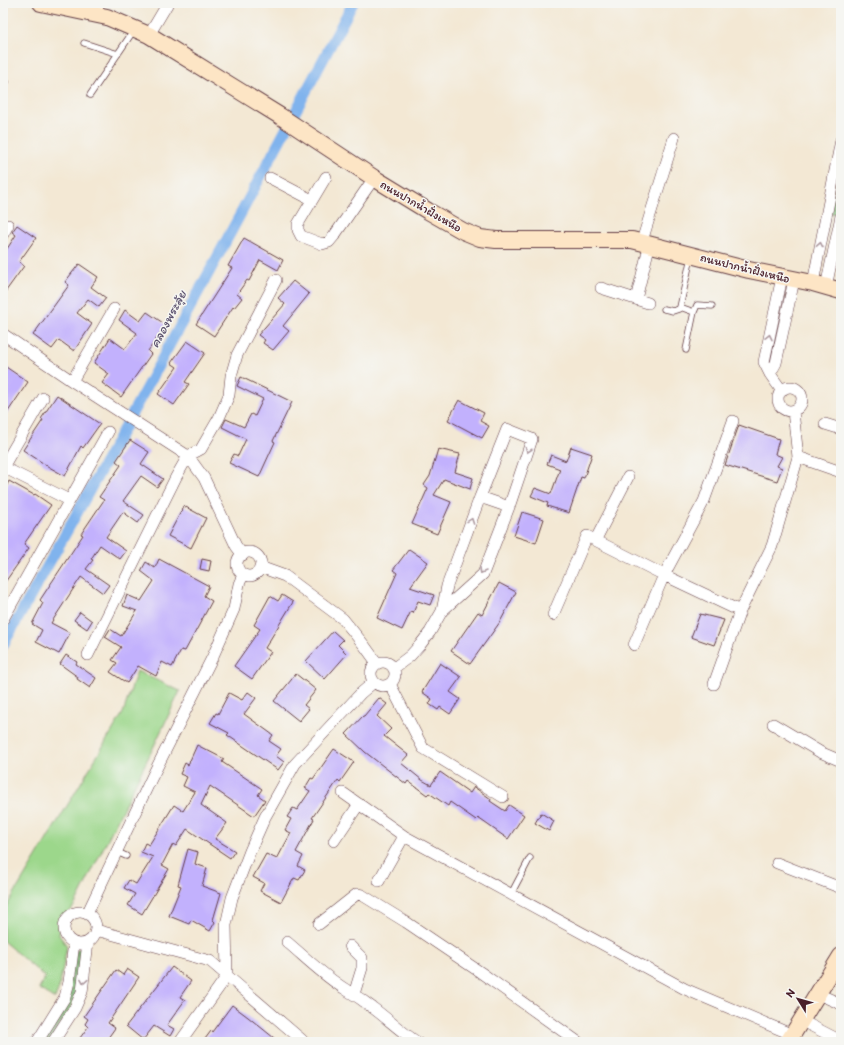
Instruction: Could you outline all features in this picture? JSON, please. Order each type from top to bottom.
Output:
[{"type":"street","name":"ถนนปากน้ำฝั่งเหนือ","points":[[41,3],[96,8],[107,17],[142,32],[280,116],[374,178],[452,225],[480,238],[496,240],[632,240],[646,242],[749,270],[827,287]]},
{"type":"street","points":[[142,32],[168,3]]},
{"type":"street","points":[[636,299],[646,242],[674,138]]},
{"type":"street","points":[[827,287],[841,140]]},
{"type":"street","points":[[326,177],[298,224],[298,230],[301,236],[322,244],[329,242],[374,178]]},
{"type":"street","points":[[270,178],[312,200]]},
{"type":"street","points":[[827,287],[841,216]]},
{"type":"street","points":[[782,391],[770,374],[776,364],[788,278]]},
{"type":"street","points":[[88,655],[176,477],[188,456],[201,449],[219,418],[229,395],[231,376],[237,355],[276,280]]},
{"type":"street","points":[[601,288],[648,303]]},
{"type":"street","points":[[72,380],[114,308]]},
{"type":"street","points":[[3,334],[188,456],[204,478],[236,546],[243,555]]},
{"type":"street","points":[[793,387],[800,392],[802,395],[802,403],[800,407],[794,411],[786,410],[780,405],[778,398],[782,391],[785,388],[793,387]]},
{"type":"street","points":[[43,398],[3,467],[69,500]]},
{"type":"street","points":[[714,684],[740,611],[772,546],[798,456],[794,411]]},
{"type":"street","points":[[634,644],[664,575],[704,501],[733,421]]},
{"type":"street","points":[[825,424],[841,429]]},
{"type":"street","points":[[394,668],[410,656],[420,645],[430,632],[442,611],[483,574],[509,507],[532,439],[507,429],[447,586],[442,611]]},
{"type":"street","points":[[4,618],[108,432]]},
{"type":"street","points":[[798,456],[841,472]]},
{"type":"street","points":[[596,539],[628,477]]},
{"type":"street","points":[[480,497],[509,507]]},
{"type":"street","points":[[554,614],[587,536],[596,539],[664,575],[740,611]]},
{"type":"street","points":[[250,553],[257,556],[260,562],[260,567],[254,575],[243,575],[238,569],[238,561],[243,555],[250,553]]},
{"type":"street","points":[[260,567],[285,576],[343,619],[377,664]]},
{"type":"street","points":[[87,914],[122,854],[152,777],[213,656],[234,609],[239,584],[243,575]]},
{"type":"street","points":[[385,662],[392,665],[394,668],[396,676],[390,684],[381,686],[374,682],[371,672],[377,664],[385,662]]},
{"type":"street","points":[[180,1042],[227,976],[226,924],[232,898],[265,817],[295,764],[374,682]]},
{"type":"street","points":[[390,684],[423,748],[503,797]]},
{"type":"street","points":[[773,724],[820,752],[841,761]]},
{"type":"street","points":[[343,793],[404,836],[510,895],[685,989],[791,1039],[818,994],[838,965]]},
{"type":"street","points":[[334,841],[359,804]]},
{"type":"street","points":[[379,881],[387,864],[393,858],[404,836]]},
{"type":"street","points":[[777,863],[841,888]]},
{"type":"street","points":[[319,924],[357,894],[362,895],[406,922],[480,972],[578,1042]]},
{"type":"street","points":[[74,914],[87,914],[95,922],[96,930],[93,938],[82,944],[74,943],[66,935],[66,923],[74,914]]},
{"type":"street","points":[[96,930],[210,961],[302,1040],[302,1042]]},
{"type":"street","points":[[53,1042],[75,1008],[82,992],[88,942]]},
{"type":"street","points":[[288,942],[345,989],[381,1014],[402,1033],[417,1042]]},
{"type":"street","points":[[37,1042],[65,997],[69,982],[74,943]]},
{"type":"street","points":[[350,946],[362,958],[362,968],[354,994]]},
{"type":"street","points":[[818,994],[841,1004]]},
{"type":"street","points":[[802,1020],[841,1041]]},
{"type":"lane","points":[[90,95],[118,54],[142,32]]},
{"type":"lane","points":[[84,43],[118,54]]},
{"type":"lane","points":[[664,309],[673,311],[679,309],[692,255]]},
{"type":"lane","points":[[686,350],[694,312],[697,305],[712,306]]},
{"type":"lane","points":[[680,307],[694,312]]},
{"type":"lane","points":[[510,895],[530,858]]},
{"type":"green space","points":[[841,156],[841,203],[839,215],[830,213]]},
{"type":"green space","points":[[137,671],[180,691],[76,903],[61,926],[59,935],[67,946],[59,988],[55,999],[39,989],[45,977],[3,941],[3,912],[123,713]]},
{"type":"green space","points":[[76,949],[83,949],[77,992],[70,1009],[49,1042],[41,1042],[60,1014]]},
{"type":"building","points":[[17,225],[36,238],[19,262],[24,266],[3,295],[3,255],[16,235],[12,232]]},
{"type":"building","points":[[244,238],[283,260],[278,270],[260,260],[249,281],[247,280],[237,294],[242,298],[234,308],[233,307],[214,336],[196,324],[232,268],[228,266]]},
{"type":"building","points":[[79,264],[98,277],[91,287],[106,298],[99,307],[88,299],[77,313],[92,324],[74,351],[59,340],[52,349],[33,335],[69,285],[65,282]]},
{"type":"building","points":[[293,281],[309,294],[283,326],[289,331],[273,350],[263,343],[265,340],[258,335],[285,304],[278,298]]},
{"type":"building","points":[[125,310],[140,321],[147,312],[166,325],[148,351],[151,354],[121,397],[102,383],[109,374],[94,363],[110,338],[125,349],[137,333],[119,320]]},
{"type":"building","points":[[187,341],[205,353],[185,382],[189,384],[174,405],[158,394],[177,367],[171,363]]},
{"type":"building","points":[[3,365],[28,382],[3,419]]},
{"type":"building","points":[[241,377],[292,402],[273,441],[275,442],[259,477],[229,463],[234,454],[238,456],[246,439],[222,427],[226,419],[244,427],[251,414],[255,416],[263,399],[237,386]]},
{"type":"building","points":[[57,395],[100,424],[83,448],[81,446],[65,476],[23,450],[43,420],[41,419]]},
{"type":"building","points":[[459,400],[484,413],[480,421],[489,426],[482,438],[448,420]]},
{"type":"building","points":[[739,425],[779,439],[775,454],[782,457],[777,466],[782,468],[777,481],[725,465]]},
{"type":"building","points":[[130,440],[149,452],[141,464],[163,479],[157,487],[141,476],[123,501],[144,515],[138,523],[123,512],[106,537],[126,551],[120,559],[100,545],[91,559],[93,560],[86,569],[109,585],[103,593],[81,577],[51,623],[70,633],[59,654],[36,642],[42,630],[32,624],[43,603],[40,600],[104,500],[99,497],[121,465],[116,461]]},
{"type":"building","points":[[571,447],[592,454],[584,478],[581,477],[569,513],[547,506],[548,503],[531,496],[535,488],[551,494],[560,469],[547,464],[551,455],[566,461]]},
{"type":"building","points":[[438,449],[460,454],[455,472],[473,478],[470,489],[444,479],[434,495],[451,502],[437,534],[412,524],[428,488],[424,485],[430,476]]},
{"type":"building","points":[[9,481],[34,495],[35,494],[51,505],[24,544],[29,548],[3,585],[3,493]]},
{"type":"building","points":[[184,506],[206,518],[191,548],[168,536]]},
{"type":"building","points":[[522,512],[544,519],[536,543],[514,536]]},
{"type":"building","points":[[409,549],[428,562],[410,587],[434,595],[430,605],[418,601],[413,613],[411,611],[402,630],[377,618],[397,573],[393,570]]},
{"type":"building","points":[[159,559],[209,586],[204,596],[212,601],[185,651],[181,650],[172,667],[162,662],[156,676],[138,666],[127,683],[110,672],[117,663],[112,660],[121,647],[105,637],[110,629],[121,636],[137,611],[123,606],[127,595],[141,601],[154,581],[141,571],[146,562],[155,568]]},
{"type":"building","points":[[202,559],[211,561],[209,571],[200,569]]},
{"type":"building","points":[[499,583],[516,592],[500,622],[470,664],[451,651],[478,612],[482,615]]},
{"type":"building","points":[[282,595],[293,602],[265,648],[271,652],[252,679],[234,666],[260,629],[254,625],[270,596],[278,601]]},
{"type":"building","points":[[80,612],[92,621],[87,629],[74,620]]},
{"type":"building","points":[[700,614],[724,620],[714,645],[691,637]]},
{"type":"building","points":[[333,631],[343,640],[338,645],[347,654],[325,679],[306,661]]},
{"type":"building","points":[[66,655],[96,678],[90,688],[60,664]]},
{"type":"building","points":[[440,663],[461,677],[450,692],[460,699],[450,714],[440,707],[438,710],[429,704],[432,699],[422,692]]},
{"type":"building","points":[[296,674],[316,690],[304,705],[309,709],[299,721],[274,701]]},
{"type":"building","points":[[248,692],[256,698],[244,714],[273,735],[269,741],[281,749],[276,756],[284,762],[278,770],[227,735],[229,733],[210,723],[216,713],[218,714],[229,693],[242,700]]},
{"type":"building","points":[[379,698],[387,704],[377,716],[391,729],[384,736],[408,755],[401,763],[422,780],[431,785],[440,772],[470,793],[474,787],[491,799],[490,801],[505,811],[509,805],[524,815],[508,839],[478,818],[476,820],[450,802],[448,806],[429,793],[427,795],[408,781],[406,784],[365,752],[346,734]]},
{"type":"building","points":[[197,745],[224,759],[222,762],[262,789],[258,795],[265,800],[254,816],[210,786],[201,805],[227,823],[215,839],[235,851],[230,858],[187,829],[176,846],[173,844],[162,865],[169,869],[142,914],[128,905],[135,894],[124,888],[129,880],[136,884],[153,857],[141,852],[145,843],[149,845],[174,805],[183,811],[195,792],[183,786],[187,777],[180,774],[185,763],[188,765]]},
{"type":"building","points":[[334,749],[354,762],[340,782],[338,780],[312,818],[314,819],[296,852],[303,856],[298,866],[305,870],[299,880],[294,878],[281,902],[260,891],[264,883],[253,877],[266,854],[277,859],[291,833],[285,830],[291,819],[287,817],[293,808],[297,810],[310,791],[305,788],[311,778],[313,779]]},
{"type":"building","points":[[541,813],[554,821],[549,831],[535,823]]},
{"type":"building","points":[[188,849],[198,852],[195,864],[207,868],[202,886],[221,893],[213,920],[215,922],[210,931],[191,920],[189,924],[169,916],[181,886],[178,885]]},
{"type":"building","points":[[172,967],[191,981],[180,997],[185,1000],[167,1025],[174,1029],[170,1036],[154,1026],[143,1040],[126,1026]]},
{"type":"building","points":[[127,969],[139,977],[108,1023],[115,1028],[105,1042],[77,1042],[88,1027],[85,1024],[88,1019],[84,1016],[116,970],[123,975]]},
{"type":"building","points":[[232,1005],[279,1042],[209,1042],[205,1039]]},
{"type":"waterway","name":"คลองพระลุ้ย","points":[[3,645],[180,326],[353,3]]}]
